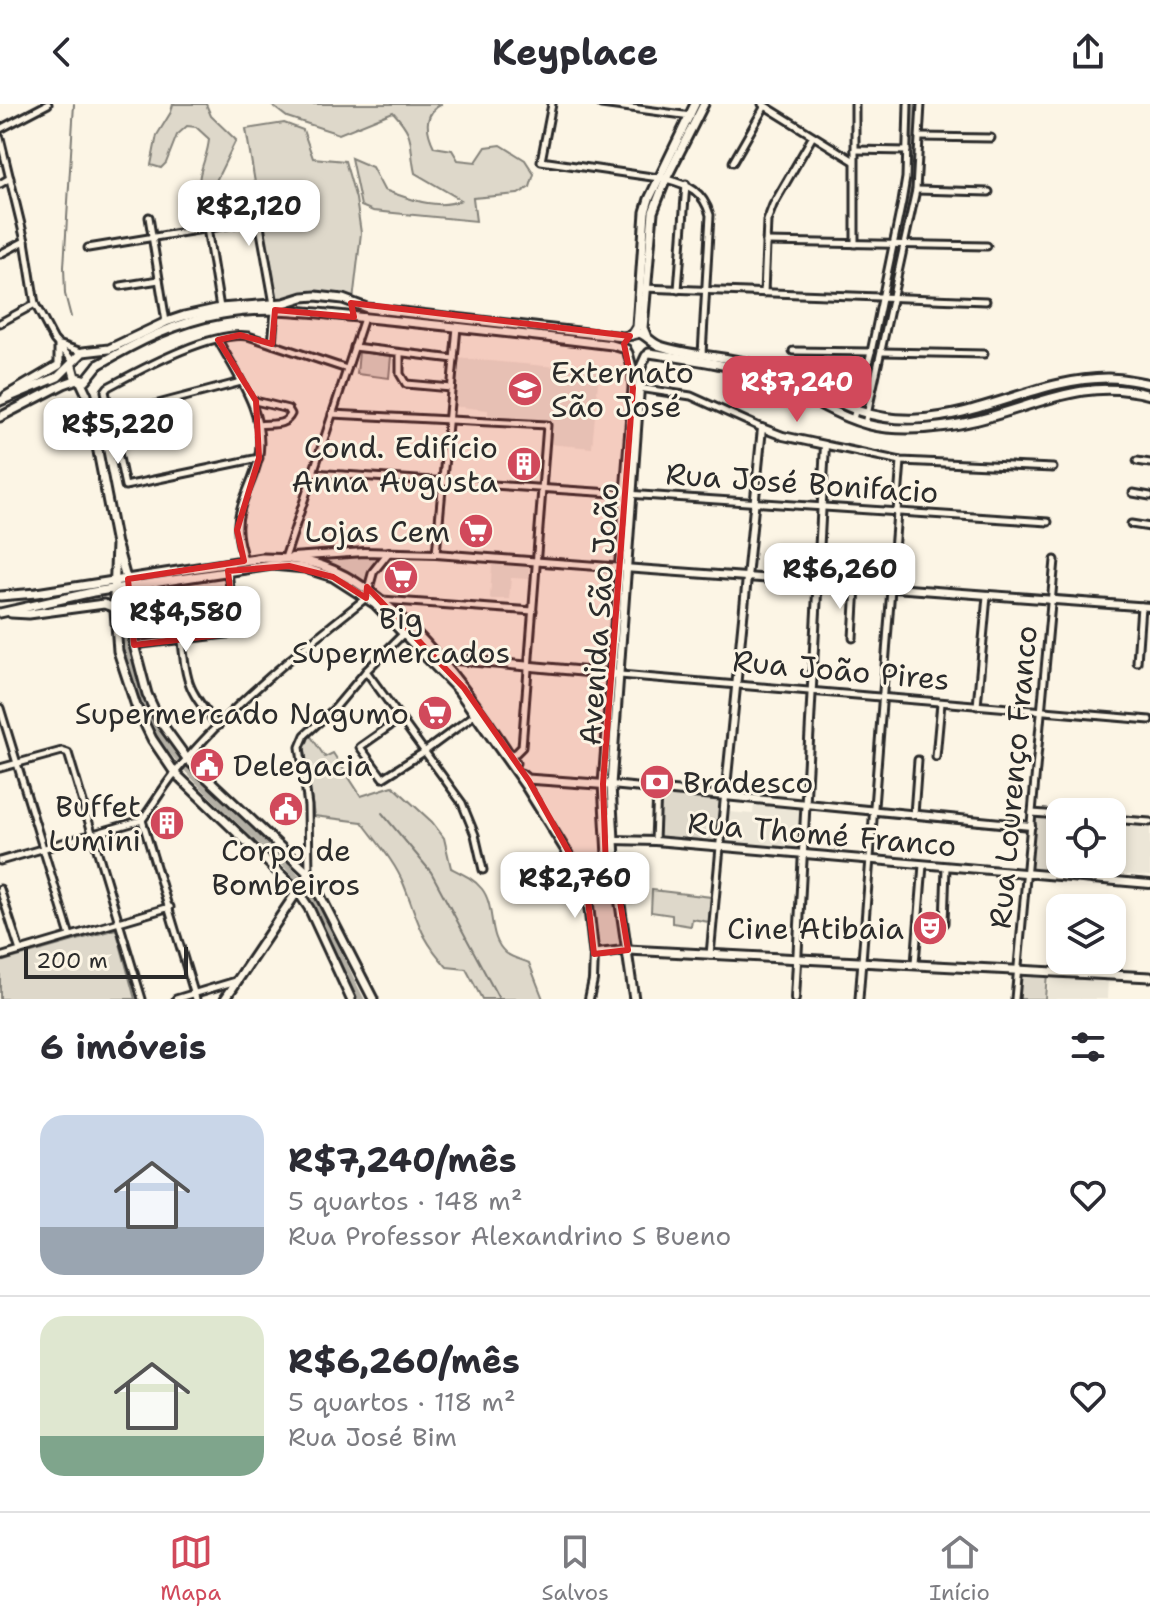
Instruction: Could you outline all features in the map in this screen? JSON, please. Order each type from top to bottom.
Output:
[{"type":"main road","points":[[627,351],[637,327],[643,288],[645,212],[692,117],[695,104]]},
{"type":"main road","points":[[692,117],[704,104]]},
{"type":"main road","points":[[643,288],[643,328],[649,339],[648,355]]},
{"type":"main road","points":[[315,313],[310,304],[316,296]]},
{"type":"main road","points":[[0,417],[59,386],[82,379],[98,365],[144,339],[183,323],[222,313],[274,307],[316,296],[343,299],[367,308],[631,336],[640,333],[660,346],[764,367],[854,415],[865,424],[901,428],[951,425],[1085,389],[1116,388],[1150,395]]},
{"type":"main road","points":[[346,316],[352,309],[351,303]]},
{"type":"main road","points":[[0,401],[51,381],[86,352],[116,346],[166,322],[220,308],[274,307],[612,345],[638,359],[648,355],[755,374],[854,415],[905,419],[970,412],[1084,379],[1108,378],[1150,384]]},
{"type":"main road","points":[[0,401],[56,368],[61,360],[57,343]]},
{"type":"main road","name":"Avenida São João","points":[[627,351],[636,388]]},
{"type":"main road","points":[[86,352],[94,355],[98,365]]},
{"type":"main road","name":"Avenida São João","points":[[601,869],[607,856],[607,784],[636,388],[641,367],[648,355]]},
{"type":"main road","points":[[73,364],[72,373],[82,379],[87,395],[116,544],[130,583],[134,645],[147,694],[159,720],[187,761],[308,876],[373,999]]},
{"type":"main road","points":[[116,544],[118,651],[128,686],[152,739],[177,771],[298,888],[351,999]]},
{"type":"main road","points":[[130,583],[244,561],[285,558],[322,566],[367,594],[438,658],[528,789],[586,883],[594,954],[628,950],[1150,977]]},
{"type":"main road","points":[[0,596],[272,565],[305,568],[381,600],[477,714]]},
{"type":"main road","points":[[1,612],[115,585]]},
{"type":"main road","points":[[1,612],[29,614],[104,604],[115,608]]},
{"type":"main road","name":"Rua João Pires","points":[[428,656],[528,668],[616,674]]},
{"type":"main road","points":[[507,756],[525,778],[607,784]]},
{"type":"main road","points":[[528,789],[530,782],[536,779]]},
{"type":"main road","name":"Avenida São João","points":[[607,784],[616,877],[634,999]]},
{"type":"main road","points":[[586,883],[593,872],[601,869],[616,877]]},
{"type":"main road","points":[[225,999],[308,876]]},
{"type":"main road","points":[[289,882],[291,899]]},
{"type":"main road","points":[[291,899],[304,901]]},
{"type":"street","points":[[0,129],[48,104]]},
{"type":"street","points":[[552,104],[541,161],[686,184],[699,193],[706,203],[710,215],[702,354]]},
{"type":"street","points":[[601,104],[692,117]]},
{"type":"street","points":[[855,104],[855,244]]},
{"type":"street","points":[[865,424],[892,299],[906,178],[908,104]]},
{"type":"street","points":[[854,415],[882,299],[916,190],[921,104]]},
{"type":"street","points":[[733,162],[764,105],[855,162]]},
{"type":"street","points":[[764,293],[767,221],[813,136]]},
{"type":"street","points":[[920,137],[991,138]]},
{"type":"street","points":[[0,138],[25,241],[35,304],[73,364]]},
{"type":"street","points":[[855,150],[907,151]]},
{"type":"street","points":[[0,184],[10,178]]},
{"type":"street","points":[[678,290],[686,184]]},
{"type":"street","points":[[253,187],[274,307],[272,344]]},
{"type":"street","points":[[916,190],[989,192]]},
{"type":"street","points":[[149,217],[166,322]]},
{"type":"street","points":[[88,248],[258,220]]},
{"type":"street","points":[[207,228],[220,308]]},
{"type":"street","points":[[0,254],[25,241]]},
{"type":"street","points":[[766,242],[987,246]]},
{"type":"street","points":[[121,286],[159,280]]},
{"type":"street","points":[[643,288],[986,301]]},
{"type":"street","points":[[0,323],[35,304]]},
{"type":"street","points":[[364,318],[285,558],[329,553],[436,554],[1150,607]]},
{"type":"street","points":[[436,554],[457,327]]},
{"type":"street","points":[[259,458],[125,486],[105,391],[156,362],[240,335],[347,369]]},
{"type":"street","points":[[218,340],[251,400],[258,425],[259,458],[237,530],[244,561]]},
{"type":"street","points":[[57,343],[86,352]]},
{"type":"street","points":[[354,347],[454,359]]},
{"type":"street","points":[[793,351],[871,352]]},
{"type":"street","points":[[883,352],[984,354]]},
{"type":"street","points":[[400,353],[400,374],[406,384],[451,388]]},
{"type":"street","points":[[109,417],[241,382]]},
{"type":"street","points":[[636,388],[691,396],[783,436],[901,461],[1053,468]]},
{"type":"street","points":[[251,400],[288,409],[291,414],[282,424],[258,425]]},
{"type":"street","points":[[332,414],[547,425],[522,747],[520,751],[507,756]]},
{"type":"street","points":[[710,955],[762,428]]},
{"type":"street","points":[[795,999],[825,445]]},
{"type":"street","points":[[859,999],[901,461]]},
{"type":"street","points":[[1137,461],[1150,463]]},
{"type":"street","name":"Rua José Bonifacio","points":[[313,473],[1048,522]]},
{"type":"street","points":[[1133,493],[1150,496]]},
{"type":"street","points":[[1131,524],[1150,527]]},
{"type":"street","points":[[0,861],[142,820],[177,771],[218,726],[367,594],[373,572],[389,552]]},
{"type":"street","name":"Rua Lourenço Franco","points":[[1015,999],[1055,560]]},
{"type":"street","points":[[134,645],[235,633],[228,571]]},
{"type":"street","points":[[853,638],[856,585]]},
{"type":"street","points":[[977,706],[987,596]]},
{"type":"street","points":[[381,600],[533,611]]},
{"type":"street","points":[[1137,662],[1141,606]]},
{"type":"street","points":[[308,876],[308,806],[302,770],[302,739],[407,630]]},
{"type":"street","points":[[182,640],[187,682],[192,694],[218,726]]},
{"type":"street","points":[[366,671],[462,803],[475,835],[483,870]]},
{"type":"street","name":"Rua João Pires","points":[[616,674],[1150,720]]},
{"type":"street","points":[[936,757],[941,703]]},
{"type":"street","points":[[0,708],[70,936]]},
{"type":"street","points":[[400,719],[362,745],[361,749],[383,778],[477,714]]},
{"type":"street","points":[[0,768],[62,751],[72,759],[142,999]]},
{"type":"street","points":[[914,814],[918,760]]},
{"type":"street","points":[[607,784],[1031,826]]},
{"type":"street","points":[[655,841],[657,789]]},
{"type":"street","points":[[1032,813],[1046,814]]},
{"type":"street","points":[[142,820],[195,996]]},
{"type":"street","points":[[1126,820],[1150,822]]},
{"type":"street","name":"Rua Thomé Franco","points":[[613,840],[655,841],[1150,884]]},
{"type":"street","points":[[915,963],[923,865]]},
{"type":"street","points":[[944,923],[946,867]]},
{"type":"street","points":[[0,889],[20,951]]},
{"type":"street","points":[[0,957],[170,907]]},
{"type":"street","points":[[589,999],[594,954]]},
{"type":"street","points":[[176,999],[195,996],[236,981]]},
{"type":"highlighted area","points":[[351,303],[630,336],[624,344],[633,388],[603,784],[606,869],[616,877],[628,950],[594,954],[586,883],[529,781],[464,688],[367,587],[366,598],[333,577],[289,566],[228,571],[235,633],[134,645],[128,579],[244,561],[237,530],[259,458],[256,401],[218,340],[240,335],[272,344],[275,310],[354,317]]},
{"type":"shaded area","points":[[173,104],[206,104],[211,116],[236,140],[212,189],[199,190],[209,139],[196,127],[187,126],[177,135],[161,168],[151,165],[157,135]]},
{"type":"shaded area","points":[[270,104],[442,104],[429,117],[429,135],[434,147],[452,150],[458,160],[476,162],[486,147],[501,145],[525,160],[534,174],[530,187],[518,194],[473,198],[476,221],[373,211],[361,206],[351,158],[372,167],[384,190],[432,204],[461,200],[415,173],[409,135],[393,112],[339,134],[287,117]]},
{"type":"shaded area","points":[[284,123],[303,130],[313,158],[345,161],[356,199],[361,233],[353,301],[343,296],[275,302],[246,129]]},
{"type":"shaded area","points":[[359,352],[391,356],[389,378],[357,374]]},
{"type":"shaded area","name":"Externato São José","points":[[457,358],[599,371],[592,448],[549,444],[551,423],[488,417],[488,410],[452,406]]},
{"type":"shaded area","points":[[387,553],[366,589],[341,573],[291,558]]},
{"type":"shaded area","points":[[492,565],[529,566],[529,579],[511,578],[509,599],[490,599]]},
{"type":"shaded area","points":[[310,735],[325,757],[333,753],[361,796],[393,786],[432,822],[444,838],[451,868],[482,889],[489,904],[496,939],[508,955],[529,963],[543,999],[482,999],[466,969],[447,967],[425,937],[396,868],[362,822],[314,816],[304,750]]},
{"type":"shaded area","points":[[661,793],[721,799],[717,842],[658,838]]},
{"type":"shaded area","points":[[754,803],[800,807],[798,848],[727,842],[729,812],[753,814]]},
{"type":"shaded area","points":[[1033,814],[1046,815],[1046,873],[1029,872]]},
{"type":"shaded area","points":[[1126,825],[1150,827],[1150,876],[1126,875]]},
{"type":"shaded area","points":[[602,870],[615,876],[624,946],[595,949],[588,883],[589,876]]},
{"type":"shaded area","points":[[652,890],[711,897],[709,922],[692,919],[691,926],[672,923],[672,915],[651,912]]},
{"type":"shaded area","points":[[116,929],[135,999],[0,999],[0,962]]},
{"type":"shaded area","points":[[1019,972],[1047,974],[1045,999],[1017,999]]},
{"type":"shaded area","points":[[1049,974],[1108,977],[1107,999],[1047,999]]},
{"type":"waterway","points":[[71,317],[65,294],[64,267],[74,104]]},
{"type":"waterway","points":[[864,408],[910,185],[913,104]]},
{"type":"waterway","points":[[125,596],[126,638],[133,674],[144,705],[159,733],[201,783],[286,865],[306,889],[361,999]]},
{"type":"waterway","points":[[382,813],[431,872],[499,999]]},
{"type":"place","name":"Externato São José","points":[[525,389]]},
{"type":"place","name":"Cond. Edifício Anna Augusta","points":[[524,464]]},
{"type":"place","name":"Lojas Cem","points":[[476,531]]},
{"type":"place","name":"Big Supermercados","points":[[401,577]]},
{"type":"place","name":"Supermercado Nagumo","points":[[435,713]]},
{"type":"place","name":"Delegacia","points":[[207,765]]},
{"type":"place","name":"Bradesco","points":[[657,782]]},
{"type":"place","name":"Corpo de Bombeiros","points":[[286,809]]},
{"type":"place","name":"Buffet Lumini","points":[[167,823]]},
{"type":"place","name":"Cine Atibaia","points":[[930,928]]}]
